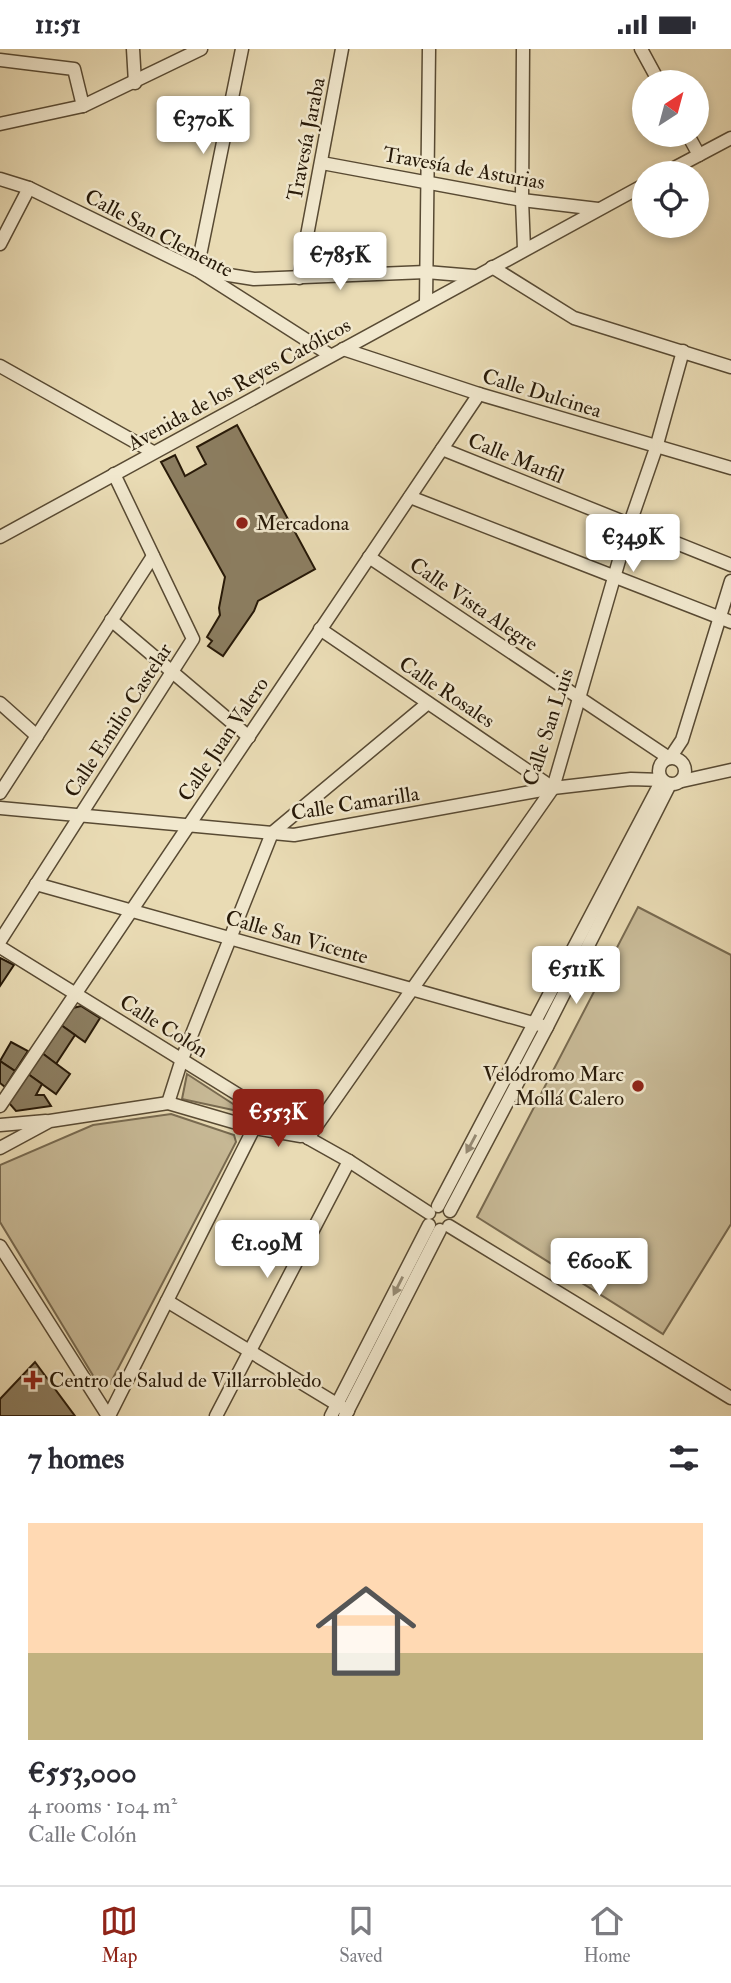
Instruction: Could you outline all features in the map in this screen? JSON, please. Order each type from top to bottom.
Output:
[{"type":"street","points":[[133,49],[135,83]]},
{"type":"street","points":[[0,124],[83,106],[201,49]]},
{"type":"street","points":[[242,49],[197,270],[254,279],[426,272],[475,276]]},
{"type":"street","name":"Travesía Jaraba","points":[[299,278],[342,49]]},
{"type":"street","points":[[426,303],[429,49]]},
{"type":"street","points":[[523,49],[524,249]]},
{"type":"street","points":[[641,49],[652,70]]},
{"type":"street","points":[[0,60],[75,69],[83,106]]},
{"type":"street","points":[[688,161],[731,138]]},
{"type":"street","points":[[695,147],[699,155]]},
{"type":"street","name":"Travesía de Asturias","points":[[322,163],[522,200],[599,209]]},
{"type":"street","name":"Calle San Clemente","points":[[0,179],[29,188],[197,270],[330,355]]},
{"type":"street","points":[[0,244],[29,188]]},
{"type":"street","name":"Avenida de los Reyes Católicos","points":[[0,537],[632,191]]},
{"type":"street","points":[[492,267],[574,318],[731,367]]},
{"type":"street","name":"Calle Dulcinea","points":[[343,349],[479,394],[731,468]]},
{"type":"street","name":"Calle San Luis","points":[[308,1138],[553,788],[683,351]]},
{"type":"street","points":[[0,366],[153,452]]},
{"type":"street","name":"Calle Juan Valero","points":[[0,1105],[479,394]]},
{"type":"street","name":"Calle Marfil","points":[[442,449],[731,565]]},
{"type":"street","name":"Calle Emilio Castelar","points":[[0,941],[193,639],[114,474]]},
{"type":"street","points":[[410,497],[725,620]]},
{"type":"street","points":[[0,793],[153,556]]},
{"type":"street","name":"Calle Vista Alegre","points":[[369,557],[670,760],[712,773]]},
{"type":"street","points":[[671,782],[659,773],[682,740],[725,620],[731,581]]},
{"type":"street","points":[[111,620],[249,737]]},
{"type":"street","name":"Calle Rosales","points":[[320,629],[553,788]]},
{"type":"street","points":[[0,703],[37,736]]},
{"type":"street","points":[[0,1125],[50,1121],[167,1103],[272,833],[428,703]]},
{"type":"street","points":[[167,1301],[249,1351],[340,1412],[540,1025],[671,782],[685,773],[670,760]]},
{"type":"street","name":"Calle Camarilla","points":[[631,779],[670,760]]},
{"type":"street","points":[[712,773],[731,771]]},
{"type":"street","name":"Calle Camarilla","points":[[0,808],[294,835],[553,788],[631,779],[671,782],[712,773]]},
{"type":"street","name":"Calle San Vicente","points":[[36,884],[540,1025]]},
{"type":"street","name":"Calle Colón","points":[[0,947],[731,1398]]},
{"type":"street","name":"Calle Colón","points":[[167,1103],[254,1128],[308,1138]]},
{"type":"street","points":[[0,1149],[50,1121]]},
{"type":"street","points":[[109,1416],[254,1128]]},
{"type":"street","points":[[216,1416],[349,1161]]},
{"type":"street","points":[[0,1246],[109,1416]]},
{"type":"shaded area","name":"Velódromo Marc Mollá Calero","points":[[638,907],[731,955],[731,1224],[663,1334],[477,1217]]},
{"type":"shaded area","points":[[187,1074],[247,1113],[182,1099]]},
{"type":"shaded area","points":[[171,1114],[234,1135],[236,1142],[110,1384],[100,1387],[0,1222],[0,1165],[93,1125]]},
{"type":"building","name":"Mercadona","points":[[237,425],[315,569],[258,601],[223,656],[208,646],[212,641],[207,637],[220,615],[225,577],[161,462],[175,455],[185,476],[206,464],[197,447]]},
{"type":"building","points":[[0,958],[14,965],[0,986]]},
{"type":"building","points":[[81,1006],[100,1018],[85,1042],[61,1025],[73,1008]]},
{"type":"building","points":[[61,1025],[75,1035],[56,1064],[42,1053]]},
{"type":"building","points":[[11,1042],[28,1051],[15,1071],[0,1061]]},
{"type":"building","points":[[42,1053],[70,1074],[56,1094],[28,1074]]},
{"type":"building","points":[[0,1061],[15,1071],[5,1087],[0,1083]]},
{"type":"building","points":[[28,1074],[42,1084],[36,1095],[44,1095],[51,1106],[16,1111],[9,1103]]},
{"type":"building","name":"Centro de Salud de Villarrobledo","points":[[35,1362],[75,1416],[0,1416],[0,1399]]},
{"type":"place","name":"Mercadona","points":[[242,523]]},
{"type":"place","name":"Velódromo Marc Mollá Calero","points":[[638,1086]]},
{"type":"place","name":"Centro de Salud de Villarrobledo","points":[[33,1380]]}]
